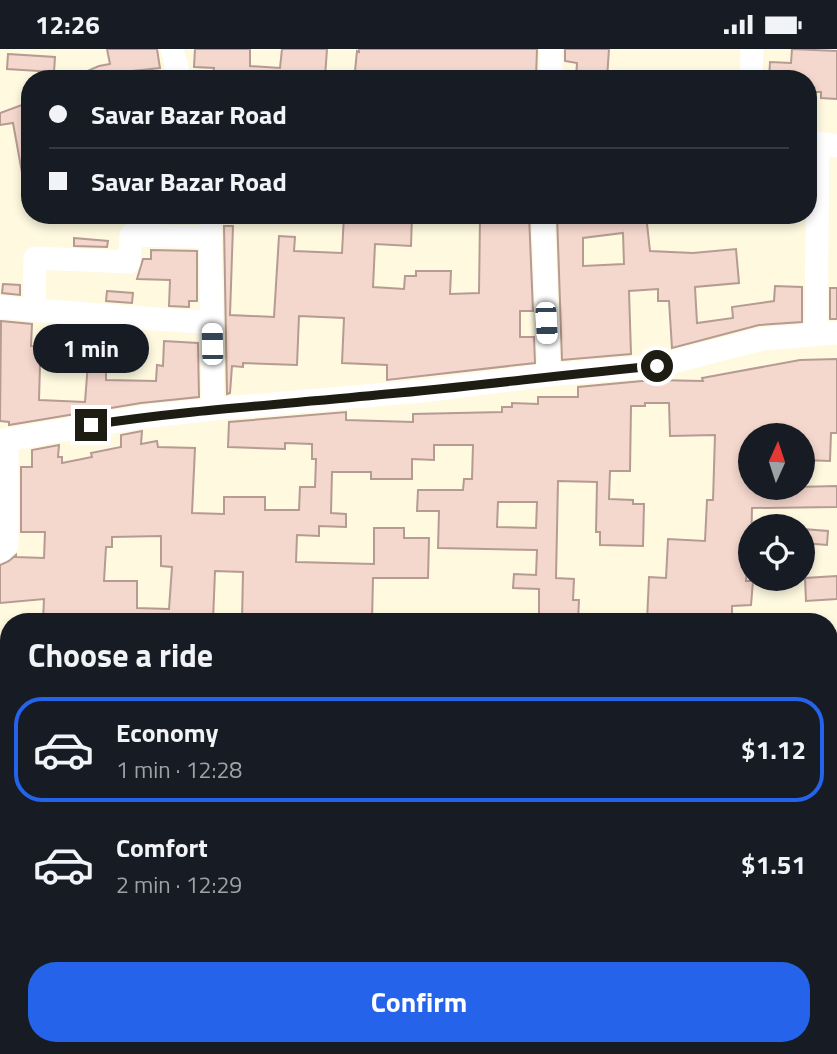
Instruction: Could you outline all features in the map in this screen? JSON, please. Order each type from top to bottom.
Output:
[{"type":"street","points":[[172,49],[178,70]]},
{"type":"street","points":[[551,49],[551,70]]},
{"type":"street","points":[[751,70],[752,49]]},
{"type":"street","points":[[0,551],[7,544],[4,441],[130,419],[213,409],[424,391],[549,375],[657,366],[762,339],[827,333],[818,143],[837,146]]},
{"type":"street","points":[[542,224],[549,375]]},
{"type":"street","points":[[34,310],[35,258],[129,262],[131,235],[210,226],[213,409]]},
{"type":"street","points":[[0,307],[212,323]]},
{"type":"building","points":[[107,49],[157,49],[160,68],[90,70],[110,64]]},
{"type":"building","points":[[195,49],[250,49],[250,66],[280,68],[282,49],[327,49],[326,70],[214,70],[194,67]]},
{"type":"building","points":[[359,49],[537,49],[536,70],[355,70],[357,51],[359,52]]},
{"type":"building","points":[[565,49],[609,49],[608,70],[577,70],[577,63],[565,61]]},
{"type":"building","points":[[792,49],[837,51],[837,99],[821,98],[821,92],[817,92],[817,70],[770,70],[770,62],[791,63]]},
{"type":"building","points":[[8,54],[55,57],[54,70],[7,69]]},
{"type":"building","points":[[21,105],[21,167],[13,123],[0,125],[0,113]]},
{"type":"building","points":[[344,224],[412,224],[411,246],[375,244],[373,287],[404,289],[405,276],[416,276],[416,271],[451,271],[450,294],[479,293],[480,224],[529,224],[533,311],[520,311],[520,337],[534,337],[535,363],[387,380],[387,365],[342,363],[344,318],[299,316],[297,365],[243,363],[243,367],[232,366],[230,393],[227,394],[224,226],[233,226],[230,315],[274,317],[279,236],[295,237],[294,251],[342,253]]},
{"type":"building","points":[[557,224],[647,224],[650,251],[693,253],[736,249],[739,283],[695,287],[697,323],[733,318],[732,307],[774,301],[775,286],[802,287],[802,322],[759,325],[672,348],[669,301],[658,301],[658,289],[629,291],[631,354],[562,360]],"holes":[[[623,233],[624,264],[583,266],[583,238]]]},
{"type":"building","points":[[74,238],[108,241],[107,247],[74,246]]},
{"type":"building","points":[[151,250],[197,251],[197,301],[189,301],[189,307],[169,306],[170,280],[137,279],[143,259],[151,259]]},
{"type":"building","points":[[3,284],[20,285],[20,295],[2,293]]},
{"type":"building","points":[[830,288],[837,288],[837,319],[830,319]]},
{"type":"building","points":[[107,291],[133,293],[132,303],[106,301]]},
{"type":"building","points":[[1,321],[32,324],[31,346],[64,347],[63,365],[40,365],[39,400],[85,402],[88,363],[106,364],[106,380],[156,381],[157,365],[163,366],[164,341],[198,343],[199,397],[141,403],[9,425],[9,422],[0,421]]},
{"type":"building","points":[[72,333],[93,334],[92,353],[71,352]]},
{"type":"building","points":[[837,359],[837,433],[831,433],[830,461],[816,460],[816,423],[738,423],[738,501],[816,501],[816,486],[837,486],[837,507],[752,508],[752,514],[738,514],[738,591],[752,591],[751,605],[732,606],[732,613],[647,613],[649,577],[666,578],[668,539],[705,541],[707,500],[713,500],[715,435],[670,436],[669,403],[631,406],[630,471],[610,471],[609,499],[633,500],[633,504],[644,504],[643,546],[600,545],[600,532],[596,532],[597,482],[558,481],[556,578],[574,579],[573,600],[579,600],[578,613],[539,613],[539,589],[513,588],[514,574],[536,575],[537,550],[438,548],[439,511],[417,511],[418,490],[463,490],[464,479],[472,479],[473,445],[434,445],[434,460],[412,459],[412,479],[371,479],[371,472],[332,472],[331,513],[346,514],[346,527],[319,526],[319,536],[297,535],[296,562],[374,564],[374,528],[404,528],[404,538],[429,538],[428,578],[373,578],[372,613],[242,613],[243,572],[215,571],[213,613],[43,613],[44,599],[0,603],[0,565],[16,555],[44,558],[45,532],[21,532],[21,467],[32,467],[32,450],[59,445],[58,457],[62,457],[62,463],[121,447],[121,435],[142,431],[141,444],[157,441],[158,447],[195,448],[192,513],[224,514],[224,497],[265,497],[265,510],[299,510],[300,487],[315,487],[316,459],[312,459],[312,444],[285,443],[285,449],[228,447],[229,422],[346,412],[346,420],[413,422],[413,414],[502,412],[502,407],[512,407],[512,403],[538,404],[538,397],[578,397],[578,387],[653,380],[703,381],[702,378],[800,360]],"holes":[[[498,502],[537,502],[536,528],[497,527]],[[161,536],[161,566],[172,567],[169,609],[137,608],[137,581],[104,581],[106,547],[112,547],[112,537]]]},
{"type":"building","points":[[815,530],[828,531],[827,545],[815,544]]},
{"type":"building","points":[[837,576],[837,599],[806,601],[806,591],[815,591],[815,577]]},
{"type":"route","points":[[91,425],[213,409],[424,391],[549,375],[657,366]]}]
